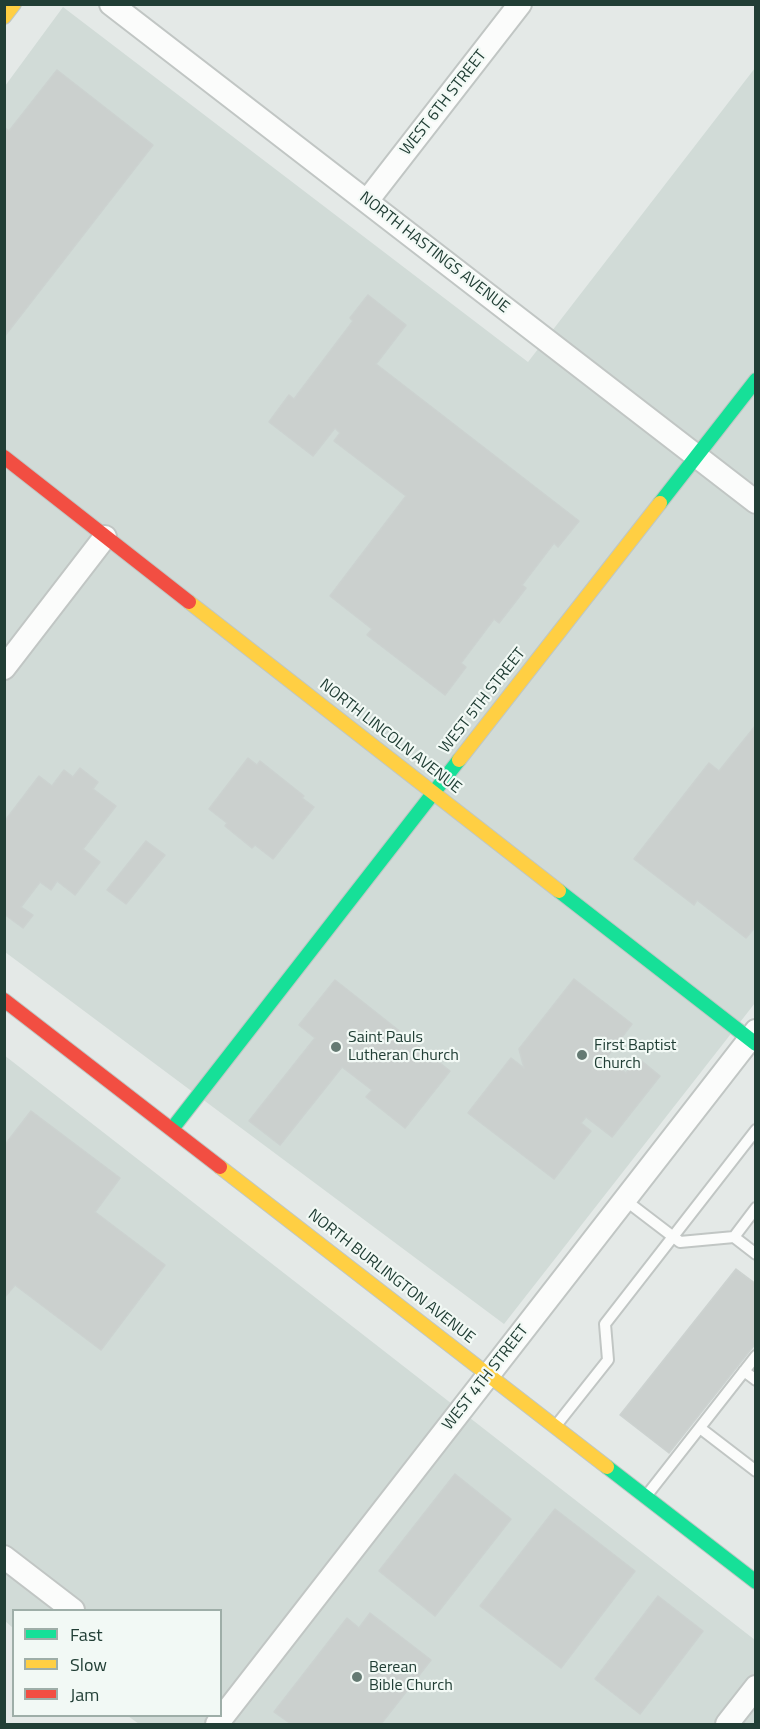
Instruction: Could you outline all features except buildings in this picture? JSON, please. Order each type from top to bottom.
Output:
[{"type":"main road","points":[[4,17],[14,4]]},
{"type":"main road","name":"WEST 5TH STREET","points":[[172,1129],[756,380]]},
{"type":"main road","name":"NORTH LINCOLN AVENUE","points":[[4,457],[753,1038]]},
{"type":"main road","name":"NORTH BURLINGTON AVENUE","points":[[4,1000],[756,1582]]},
{"type":"street","name":"NORTH HASTINGS AVENUE","points":[[111,4],[756,502]]},
{"type":"street","name":"WEST 6TH STREET","points":[[367,201],[520,4]]},
{"type":"street","points":[[4,668],[105,537]]},
{"type":"street","name":"WEST 4TH STREET","points":[[218,1724],[753,1038]]},
{"type":"street","points":[[4,1557],[70,1609]]},
{"type":"street","points":[[727,1725],[756,1687]]},
{"type":"lane","points":[[555,1426],[608,1360],[604,1324],[756,1130]]},
{"type":"lane","points":[[625,1200],[680,1242],[734,1237],[756,1254]]},
{"type":"lane","points":[[734,1237],[756,1208]]},
{"type":"lane","points":[[646,1497],[756,1356]]},
{"type":"lane","points":[[744,1371],[756,1380]]},
{"type":"lane","points":[[700,1428],[756,1471]]},
{"type":"shaded area","points":[[63,7],[528,362],[755,68],[755,1003],[504,1324],[5,952],[5,86]]},
{"type":"shaded area","points":[[4,1055],[755,1640],[755,1724],[139,1724],[129,1717],[222,1717],[222,1609],[12,1609],[12,1627],[5,1621]]},
{"type":"traffic: fast","points":[[660,503],[756,380]]},
{"type":"traffic: fast","points":[[172,1129],[459,760]]},
{"type":"traffic: fast","points":[[559,891],[756,1044]]},
{"type":"traffic: fast","points":[[607,1467],[756,1582]]},
{"type":"traffic: slow","points":[[4,17],[14,4]]},
{"type":"traffic: slow","points":[[459,760],[660,503]]},
{"type":"traffic: slow","points":[[189,602],[559,891]]},
{"type":"traffic: slow","points":[[220,1167],[607,1467]]},
{"type":"traffic: jam","points":[[4,457],[189,602]]},
{"type":"traffic: jam","points":[[4,1000],[220,1167]]},
{"type":"place","name":"Saint Pauls Lutheran Church","points":[[336,1047]]},
{"type":"place","name":"First Baptist Church","points":[[582,1055]]},
{"type":"place","name":"Berean Bible Church","points":[[357,1677]]}]
